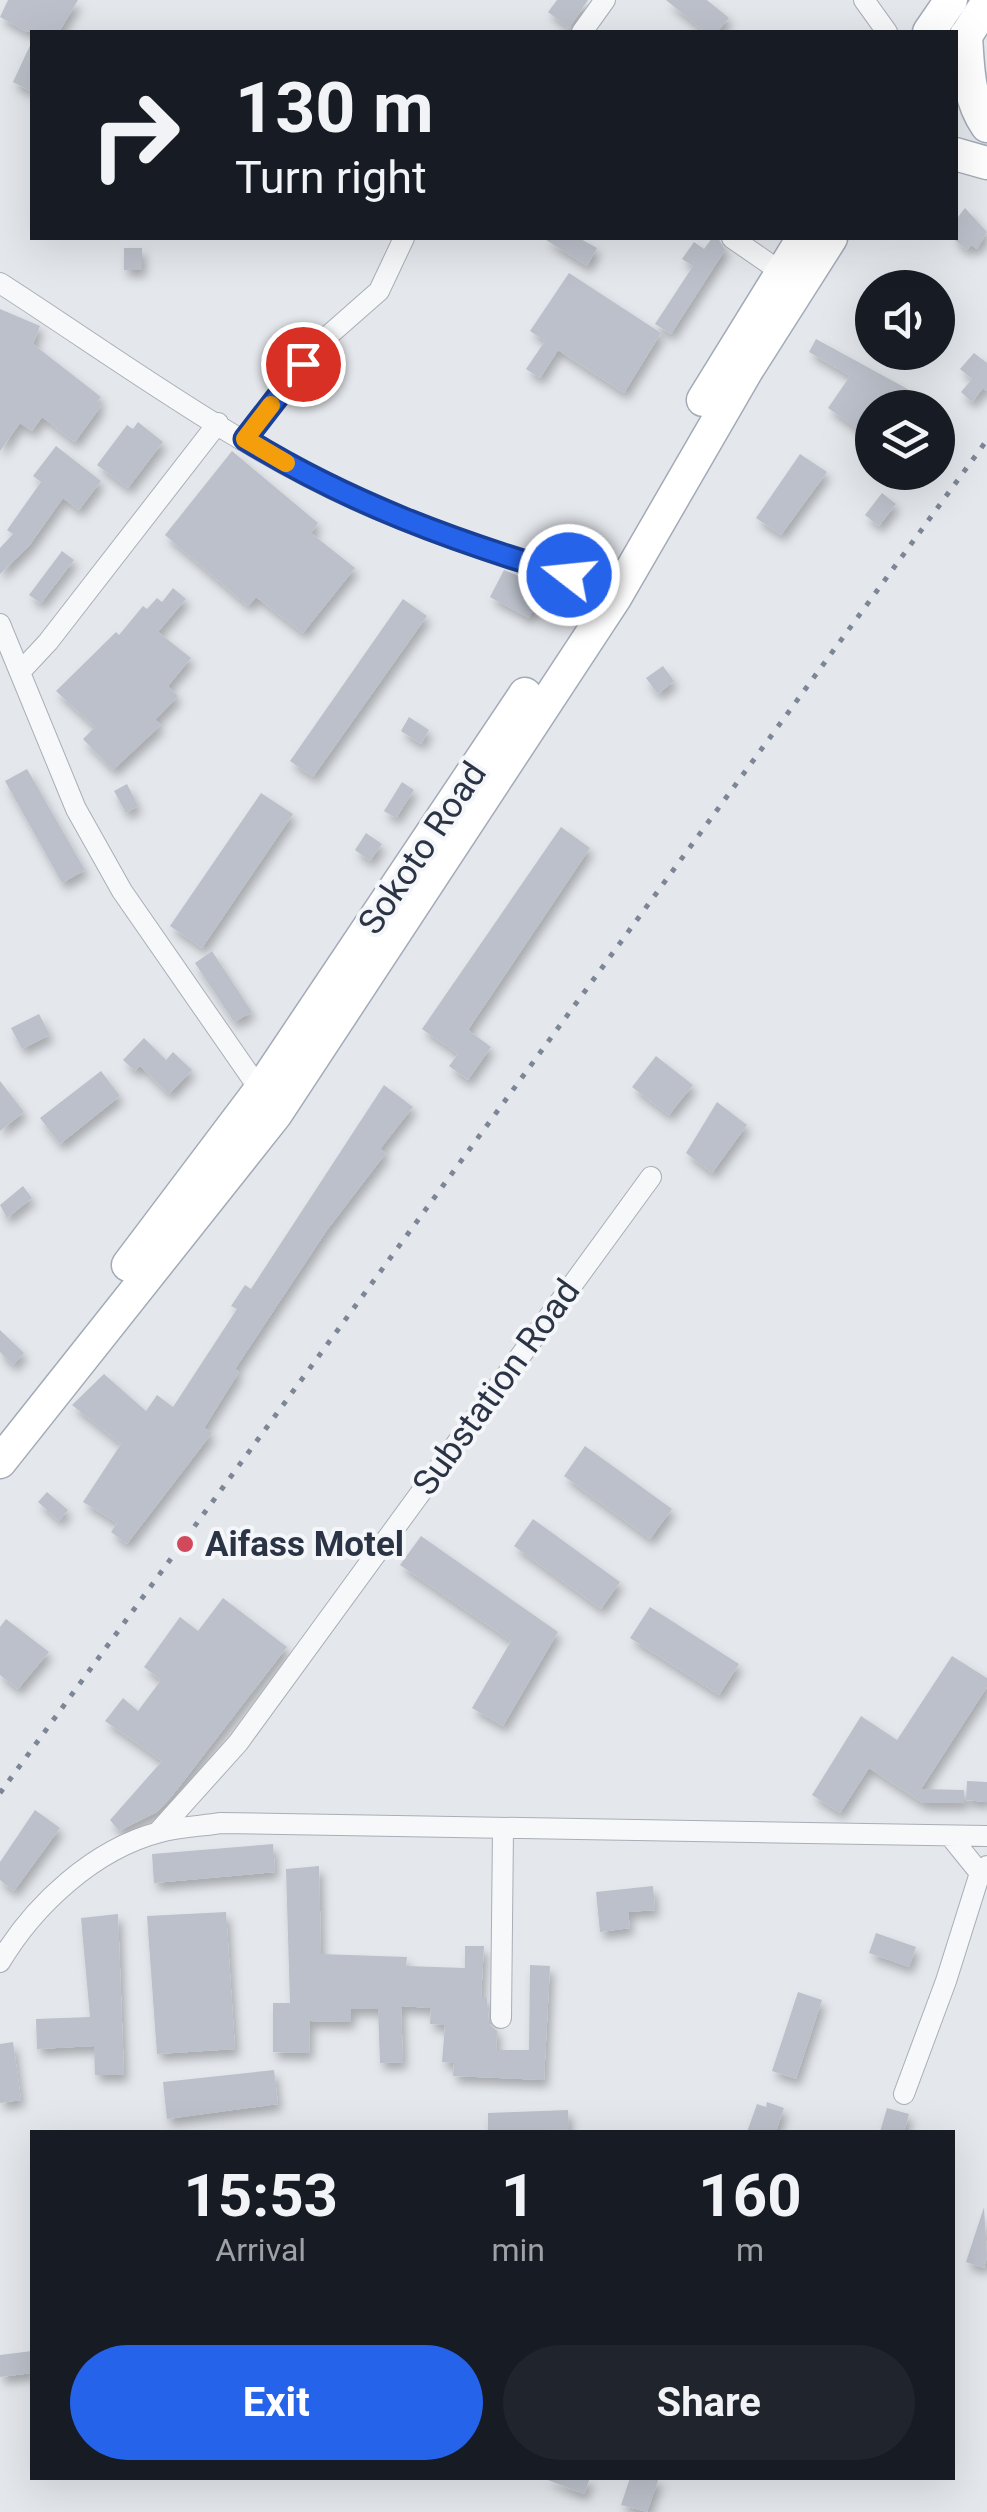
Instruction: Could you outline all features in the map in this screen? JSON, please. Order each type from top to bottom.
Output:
[{"type":"main road","points":[[930,30],[951,0]]},
{"type":"main road","points":[[987,3],[961,44],[976,111],[987,130]]},
{"type":"main road","points":[[958,155],[987,162]]},
{"type":"main road","name":"Sokoto Road","points":[[0,1432],[260,1090],[599,583],[731,352],[784,274],[802,240]]},
{"type":"main road","name":"Sokoto Road","points":[[0,1462],[276,1114],[615,598],[747,370],[831,240]]},
{"type":"street","points":[[583,30],[605,0]]},
{"type":"street","points":[[864,0],[886,30]]},
{"type":"street","points":[[958,106],[987,130]]},
{"type":"street","points":[[958,138],[987,162]]},
{"type":"street","points":[[245,439],[321,342],[379,292],[403,240]]},
{"type":"street","points":[[735,240],[784,274]]},
{"type":"street","points":[[0,283],[245,439],[389,514],[479,550],[599,583]]},
{"type":"street","points":[[20,672],[48,642],[218,422]]},
{"type":"street","points":[[0,624],[76,810],[122,891],[260,1090]]},
{"type":"street","name":"Substation Road","points":[[158,1832],[238,1743],[651,1177]]},
{"type":"street","points":[[0,1962],[57,1890],[108,1854],[158,1832],[221,1823],[987,1836]]},
{"type":"street","points":[[500,2018],[504,1829]]},
{"type":"street","points":[[904,2094],[983,1869],[950,1836]]},
{"type":"building","points":[[8,0],[78,0],[60,30],[27,32],[0,17]]},
{"type":"building","points":[[557,0],[588,0],[569,28],[548,12]]},
{"type":"building","points":[[666,0],[707,0],[729,18],[719,30],[703,30]]},
{"type":"building","points":[[30,45],[30,91],[13,82]]},
{"type":"building","points":[[965,208],[987,232],[977,249],[971,245],[967,250],[955,240],[958,217]]},
{"type":"building","points":[[546,240],[583,240],[597,248],[587,266]]},
{"type":"building","points":[[711,240],[719,240],[725,250],[671,334],[655,324],[693,266],[682,259],[694,242],[704,249]]},
{"type":"building","points":[[124,248],[142,248],[142,270],[124,270]]},
{"type":"building","points":[[569,273],[661,333],[624,393],[558,350],[540,378],[526,369],[545,341],[530,331]]},
{"type":"building","points":[[0,309],[40,326],[33,344],[101,397],[97,402],[101,406],[75,442],[42,417],[32,431],[20,423],[0,451]]},
{"type":"building","points":[[816,339],[855,360],[855,370],[873,370],[909,390],[855,390],[855,427],[828,408],[850,376],[809,352]]},
{"type":"building","points":[[974,353],[987,363],[987,391],[983,388],[972,402],[961,392],[972,379],[960,369]]},
{"type":"building","points":[[138,422],[163,442],[128,488],[97,465],[127,425],[133,429]]},
{"type":"building","points":[[56,446],[101,481],[79,510],[63,498],[29,546],[0,574],[0,548],[13,534],[7,530],[41,482],[33,476]]},
{"type":"building","points":[[232,451],[318,523],[311,533],[355,568],[303,633],[256,597],[248,606],[165,535]]},
{"type":"building","points":[[800,454],[827,472],[781,535],[756,518]]},
{"type":"building","points":[[882,493],[896,504],[879,526],[865,515]]},
{"type":"building","points":[[62,551],[74,560],[41,603],[29,595]]},
{"type":"building","points":[[504,570],[545,587],[529,618],[490,597]]},
{"type":"building","points":[[173,588],[186,599],[158,632],[191,658],[168,686],[178,696],[155,720],[161,725],[113,770],[83,739],[95,727],[56,691],[116,632],[119,635],[143,606],[147,609],[157,598],[162,602]]},
{"type":"building","points":[[403,599],[427,616],[313,777],[290,761]]},
{"type":"building","points":[[663,666],[674,681],[658,694],[646,678]]},
{"type":"building","points":[[409,717],[429,730],[421,744],[401,731]]},
{"type":"building","points":[[27,769],[85,870],[62,883],[5,781]]},
{"type":"building","points":[[402,782],[414,790],[396,818],[384,811]]},
{"type":"building","points":[[127,784],[138,806],[126,813],[114,791]]},
{"type":"building","points":[[261,793],[293,814],[202,948],[170,926]]},
{"type":"building","points":[[561,827],[590,848],[468,1030],[491,1047],[468,1080],[449,1066],[458,1054],[422,1029]]},
{"type":"building","points":[[366,833],[382,844],[370,861],[355,850]]},
{"type":"building","points":[[212,951],[252,1012],[234,1022],[195,963]]},
{"type":"building","points":[[39,1014],[50,1035],[22,1049],[11,1028]]},
{"type":"building","points":[[144,1038],[166,1060],[173,1052],[192,1070],[169,1094],[140,1066],[135,1071],[123,1060]]},
{"type":"building","points":[[656,1056],[693,1085],[669,1115],[632,1087]]},
{"type":"building","points":[[101,1071],[120,1096],[60,1144],[40,1118]]},
{"type":"building","points":[[0,1081],[24,1112],[0,1131]]},
{"type":"building","points":[[384,1085],[413,1107],[380,1149],[386,1153],[327,1230],[235,1369],[239,1372],[204,1428],[212,1433],[127,1544],[111,1532],[117,1523],[83,1502],[121,1444],[72,1405],[104,1374],[146,1411],[157,1395],[173,1407],[237,1309],[231,1306],[245,1285],[251,1289]]},
{"type":"building","points":[[717,1102],[747,1125],[712,1173],[686,1153]]},
{"type":"building","points":[[23,1186],[32,1198],[7,1218],[0,1205]]},
{"type":"building","points":[[0,1330],[24,1353],[13,1365],[0,1352]]},
{"type":"building","points":[[585,1446],[672,1509],[650,1539],[564,1476]]},
{"type":"building","points":[[47,1492],[68,1510],[59,1521],[38,1502]]},
{"type":"building","points":[[533,1519],[620,1582],[601,1609],[514,1546]]},
{"type":"building","points":[[421,1536],[558,1632],[503,1726],[472,1708],[511,1641],[400,1565]]},
{"type":"building","points":[[223,1598],[287,1647],[172,1796],[157,1812],[119,1831],[110,1820],[162,1761],[105,1721],[123,1698],[138,1711],[161,1680],[144,1667],[180,1617],[198,1631]]},
{"type":"building","points":[[650,1607],[739,1664],[719,1695],[630,1638]]},
{"type":"building","points":[[6,1619],[49,1652],[18,1689],[0,1675],[0,1627]]},
{"type":"building","points":[[952,1656],[987,1678],[987,1687],[921,1789],[964,1790],[964,1803],[923,1803],[869,1768],[840,1813],[812,1795],[861,1716],[897,1740]]},
{"type":"building","points":[[967,1781],[987,1782],[987,1802],[966,1800]]},
{"type":"building","points":[[35,1810],[60,1828],[14,1891],[0,1880],[0,1862]]},
{"type":"building","points":[[273,1844],[275,1872],[154,1883],[152,1854]]},
{"type":"building","points":[[319,1866],[321,1954],[407,1957],[406,1966],[465,1968],[465,1946],[484,1946],[481,1998],[487,1998],[489,2024],[497,2031],[496,2050],[529,2050],[530,1965],[550,1966],[544,2080],[453,2076],[454,2063],[442,2062],[445,2025],[430,2024],[431,2008],[401,2006],[403,2062],[380,2063],[378,2009],[351,2009],[351,2022],[310,2021],[309,2053],[273,2052],[273,2003],[290,2003],[286,1869]]},
{"type":"building","points":[[653,1886],[655,1910],[628,1912],[630,1928],[600,1932],[596,1892]]},
{"type":"building","points":[[226,1912],[235,2049],[157,2054],[147,1916]]},
{"type":"building","points":[[118,1914],[124,2075],[95,2075],[94,2046],[37,2049],[36,2019],[90,2017],[81,1918]]},
{"type":"building","points":[[876,1933],[916,1947],[909,1967],[869,1953]]},
{"type":"building","points":[[798,1992],[822,2000],[796,2079],[772,2071]]},
{"type":"building","points":[[13,2042],[21,2100],[0,2103],[0,2044]]},
{"type":"building","points":[[274,2070],[278,2104],[167,2119],[163,2082]]},
{"type":"building","points":[[767,2102],[784,2108],[777,2130],[748,2130],[757,2104],[766,2107]]},
{"type":"building","points":[[887,2108],[909,2114],[905,2130],[881,2130]]},
{"type":"building","points":[[568,2110],[569,2129],[488,2130],[488,2113]]},
{"type":"building","points":[[984,2207],[987,2257],[984,2268],[966,2262]]},
{"type":"building","points":[[30,2351],[30,2373],[0,2377],[0,2355]]},
{"type":"building","points":[[548,2480],[589,2480],[584,2494]]},
{"type":"building","points":[[629,2480],[658,2480],[647,2512],[621,2505]]},
{"type":"railway","points":[[0,1793],[987,440]]},
{"type":"slow traffic","points":[[271,405],[245,439],[286,463]]},
{"type":"place","name":"Aifass Motel","points":[[185,1544]]},
{"type":"route","points":[[303,364],[245,439],[372,507],[479,550],[569,575]]}]
